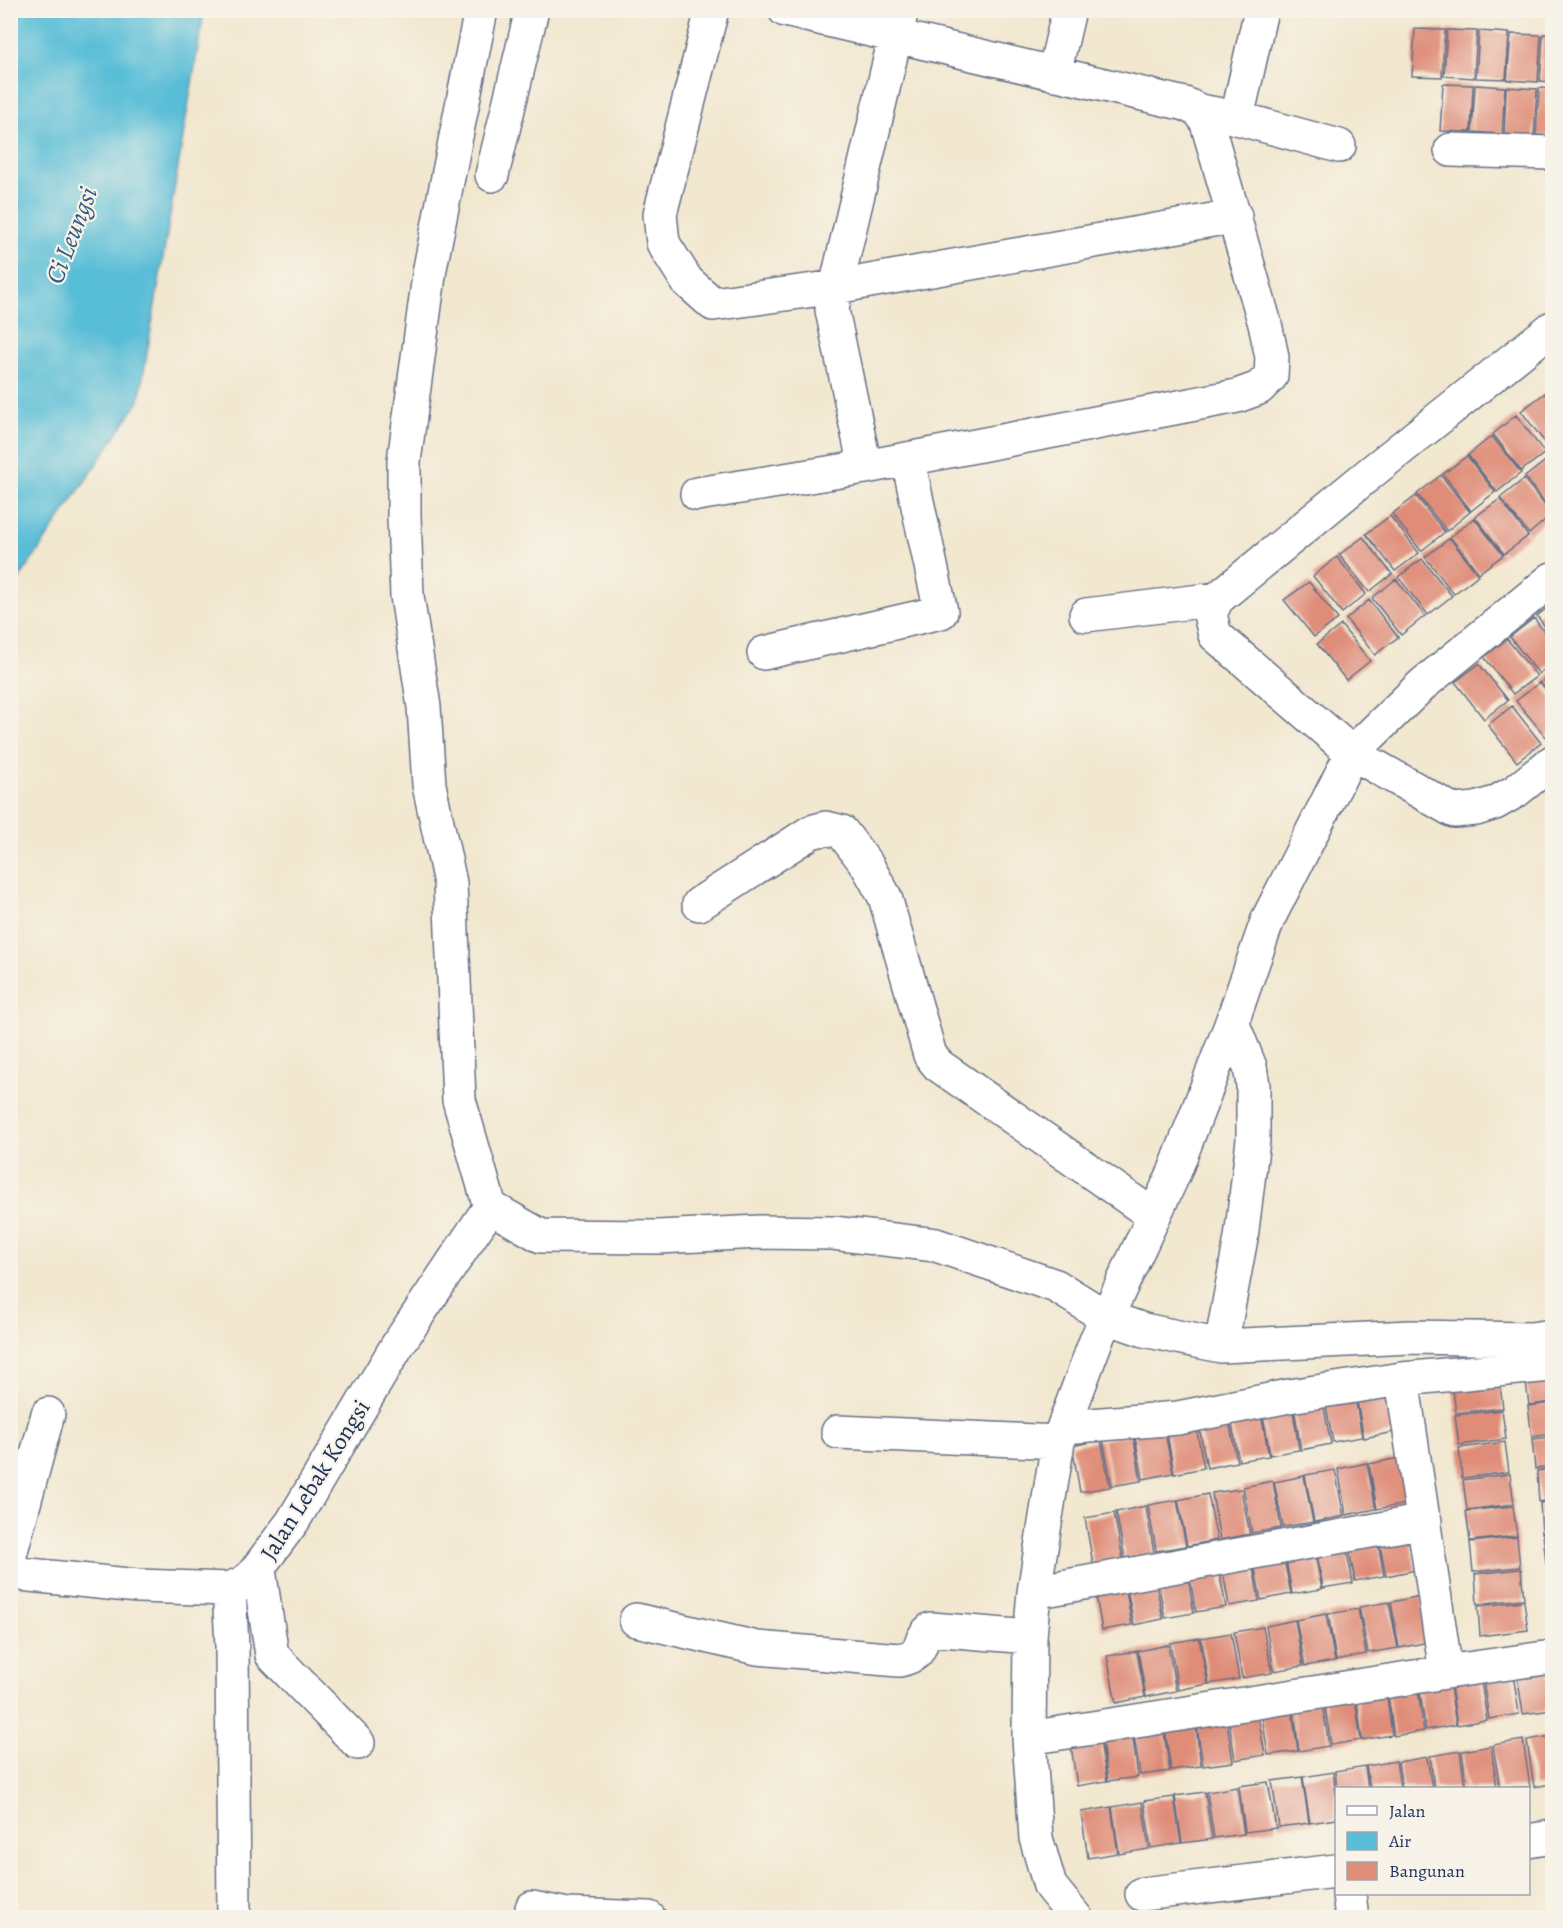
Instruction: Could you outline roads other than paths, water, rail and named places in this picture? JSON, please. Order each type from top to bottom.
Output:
[{"type":"street","points":[[481,10],[430,268],[404,460],[404,516],[407,596],[424,707],[429,785],[450,883],[459,1100],[490,1207],[541,1236],[657,1237],[760,1232],[833,1233],[936,1245],[1056,1286],[1106,1317],[1144,1330],[1221,1346],[1398,1338],[1531,1339],[1552,1336]]},
{"type":"street","points":[[492,175],[532,10]]},
{"type":"street","points":[[712,10],[660,214],[663,243],[687,281],[713,304],[836,287],[1235,216]]},
{"type":"street","points":[[785,10],[898,24],[1054,74],[1185,104],[1200,111],[1237,118],[1339,146]]},
{"type":"street","points":[[1054,74],[1069,10]]},
{"type":"street","points":[[1237,118],[1261,10]]},
{"type":"street","points":[[865,466],[832,310],[898,24]]},
{"type":"street","points":[[697,494],[908,460],[1237,396],[1259,388],[1271,376],[1272,357],[1265,324],[1207,123],[1200,111]]},
{"type":"street","points":[[1452,150],[1552,153]]},
{"type":"street","points":[[1552,328],[1217,599],[1210,615],[1215,635],[1352,753],[1454,811],[1476,809],[1495,802],[1516,791],[1552,762]]},
{"type":"street","points":[[764,653],[941,612],[908,460]]},
{"type":"street","points":[[1076,1917],[1050,1886],[1036,1838],[1029,1738],[1030,1637],[1034,1592],[1061,1435],[1106,1317],[1174,1173],[1232,1022],[1268,919],[1352,753],[1422,685],[1552,579]]},
{"type":"street","points":[[1086,615],[1217,599]]},
{"type":"street","points":[[699,904],[811,832],[826,828],[842,832],[867,865],[885,897],[930,1055],[938,1065],[1154,1216]]},
{"type":"street","points":[[1221,1346],[1241,1238],[1253,1140],[1253,1085],[1250,1067],[1232,1022]]},
{"type":"street","name":"Jalan Lebak Kongsi","points":[[229,1589],[243,1583],[259,1570],[293,1521],[397,1346],[490,1207]]},
{"type":"street","points":[[838,1432],[1061,1435],[1178,1418],[1289,1396],[1402,1379],[1552,1365]]},
{"type":"street","points":[[1402,1379],[1446,1672]]},
{"type":"street","points":[[10,1555],[48,1414]]},
{"type":"street","points":[[1034,1592],[1425,1521]]},
{"type":"street","points":[[259,1570],[272,1655],[358,1743]]},
{"type":"street","points":[[10,1573],[138,1586],[229,1589],[232,1646],[234,1917]]},
{"type":"street","points":[[636,1620],[757,1648],[899,1660],[913,1657],[920,1649],[924,1634],[931,1629],[1030,1637]]},
{"type":"street","points":[[1029,1738],[1552,1657]]},
{"type":"street","points":[[1530,1841],[1552,1837]]},
{"type":"street","points":[[1142,1894],[1335,1871]]},
{"type":"street","points":[[1349,1895],[1352,1917]]},
{"type":"street","points":[[532,1908],[567,1915],[649,1917]]},
{"type":"water","name":"Ci Leungsi","points":[[11,10],[204,11],[139,401],[11,591]]}]
